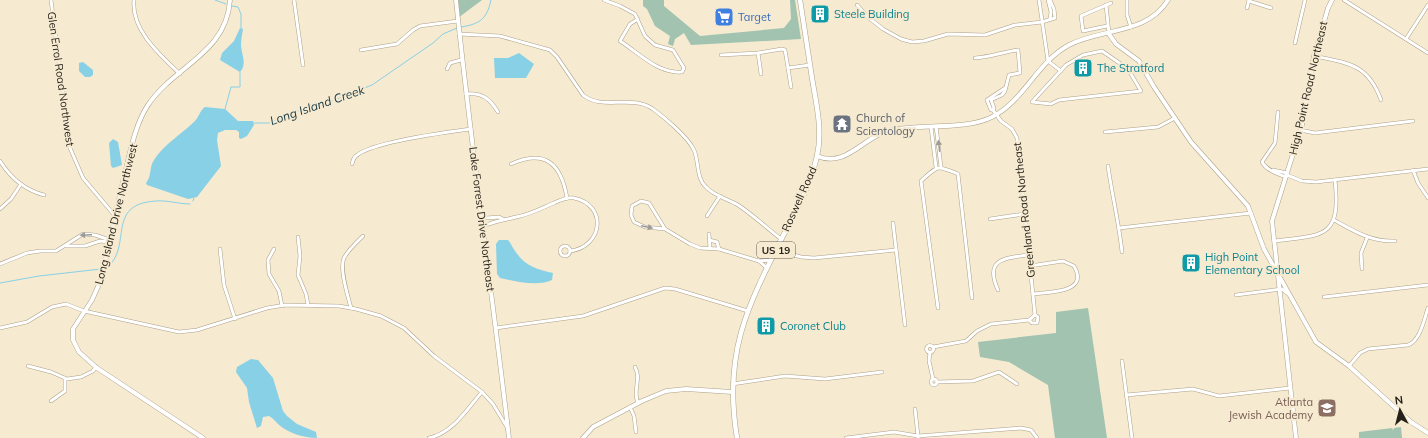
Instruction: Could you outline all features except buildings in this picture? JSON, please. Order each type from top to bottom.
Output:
[{"type":"main road","name":"Roswell Road","points":[[737,438],[732,384],[737,348],[748,311],[767,268],[809,182],[817,156],[819,128],[800,0]]},
{"type":"street","name":"Glen Errol Road Northwest","points":[[51,0],[70,148],[83,178],[115,216]]},
{"type":"street","points":[[134,0],[136,18],[148,39],[180,74]]},
{"type":"street","name":"Long Island Drive Northwest","points":[[203,438],[96,367],[79,352],[73,340],[73,329],[96,291],[104,268],[129,156],[144,114],[155,96],[208,48],[222,31],[228,18],[230,0]]},
{"type":"street","points":[[294,0],[303,65]]},
{"type":"street","name":"Lake Forrest Drive Northeast","points":[[456,0],[461,60],[483,216],[510,438]]},
{"type":"street","points":[[604,0],[635,14],[638,19],[645,36],[655,45],[673,50],[684,68],[682,72],[666,70],[655,65],[645,60],[620,41],[630,24],[638,19]]},
{"type":"street","points":[[1039,0],[1048,61],[1061,71]]},
{"type":"street","points":[[857,5],[882,29],[901,40],[912,42],[924,41],[948,34],[985,35],[1015,25],[1042,22],[1050,19],[1051,12],[1049,0]]},
{"type":"street","points":[[1127,0],[1127,15],[1131,27]]},
{"type":"street","points":[[817,156],[829,160],[838,160],[881,134],[891,131],[975,122],[996,114],[1013,100],[1059,51],[1071,44],[1131,27],[1153,17],[1168,0]]},
{"type":"street","points":[[1247,8],[1249,0],[1271,8]]},
{"type":"street","points":[[1295,43],[1306,0]]},
{"type":"street","name":"High Point Road Northeast","points":[[1296,438],[1277,274],[1273,216],[1300,130],[1314,56],[1328,8],[1332,0]]},
{"type":"street","points":[[1344,0],[1428,54]]},
{"type":"street","points":[[1107,26],[1082,31],[1081,16],[1111,3]]},
{"type":"street","points":[[1406,39],[1428,4]]},
{"type":"street","points":[[1106,5],[1109,34],[1116,44],[1138,61],[1191,142],[1230,185],[1251,213],[1260,241],[1288,295],[1318,345],[1349,366],[1420,428],[1428,433]]},
{"type":"street","points":[[361,50],[397,44],[420,26],[458,23]]},
{"type":"street","points":[[459,33],[500,36],[547,49],[557,56],[583,95],[588,99],[598,102],[633,101],[651,108],[689,142],[696,155],[703,184],[710,191],[739,206],[781,239]]},
{"type":"street","points":[[721,55],[785,50],[791,87]]},
{"type":"street","name":"Greenland Road Northeast","points":[[975,58],[994,56],[1003,52],[1018,50],[1020,73],[1009,75],[1002,95],[991,100],[994,108],[993,110],[1001,121],[1012,129],[1016,136],[1035,315]]},
{"type":"street","points":[[1102,51],[1128,70],[1141,91],[1059,100],[1051,104],[1032,102],[1061,71],[1066,65],[1083,55],[1102,51]]},
{"type":"street","points":[[758,53],[761,74]]},
{"type":"street","points":[[1314,56],[1349,63],[1357,67],[1375,86],[1381,100]]},
{"type":"street","points":[[447,69],[450,63],[461,60]]},
{"type":"street","points":[[788,68],[810,65]]},
{"type":"street","points":[[466,94],[476,94],[485,97],[492,103],[498,112]]},
{"type":"street","points":[[1278,112],[1275,143],[1262,162],[1264,166],[1273,170],[1275,173],[1287,175],[1308,182],[1428,169]]},
{"type":"street","points":[[1105,132],[1158,126],[1175,118]]},
{"type":"street","points":[[1300,130],[1315,133],[1413,121]]},
{"type":"street","points":[[934,126],[941,167]]},
{"type":"street","points":[[934,126],[936,167]]},
{"type":"street","points":[[352,164],[357,155],[374,147],[431,134],[471,129]]},
{"type":"street","points":[[511,164],[529,158],[549,162],[555,167],[563,179],[567,198]]},
{"type":"street","points":[[0,161],[6,170],[21,184],[44,195]]},
{"type":"street","points":[[1108,166],[1122,252]]},
{"type":"street","points":[[938,308],[921,180],[936,167],[941,167],[958,174],[972,298]]},
{"type":"street","points":[[1413,170],[1418,183],[1428,198]]},
{"type":"street","points":[[1274,241],[1316,236],[1326,230],[1334,220],[1337,206],[1335,180]]},
{"type":"street","points":[[0,209],[8,202],[21,184]]},
{"type":"street","points":[[707,216],[720,196]]},
{"type":"street","points":[[484,226],[503,219],[517,217],[567,198],[580,200],[590,207],[596,217],[598,226],[592,241],[585,248],[570,251]]},
{"type":"street","points":[[665,229],[649,203],[641,201],[632,206],[631,215],[634,222],[644,227],[665,229],[690,244],[700,248],[719,249],[759,262],[767,268]]},
{"type":"street","points":[[1119,228],[1251,213]]},
{"type":"street","points":[[990,219],[1024,214]]},
{"type":"street","points":[[483,216],[487,218],[496,217],[503,219]]},
{"type":"street","points":[[496,217],[497,222]]},
{"type":"street","points":[[1334,220],[1367,238],[1382,241],[1395,241]]},
{"type":"street","points":[[893,223],[905,325]]},
{"type":"street","points":[[0,264],[27,253],[40,250],[56,251],[83,234],[95,235],[107,239],[109,242]]},
{"type":"street","points":[[708,234],[710,248]]},
{"type":"street","points":[[351,308],[346,286],[343,261],[346,255],[362,236]]},
{"type":"street","points":[[298,237],[300,256],[298,275],[306,294],[308,305]]},
{"type":"street","points":[[1362,270],[1361,253],[1367,238]]},
{"type":"street","points":[[709,240],[717,242],[719,249]]},
{"type":"street","points":[[64,247],[85,246],[100,241],[109,242]]},
{"type":"street","points":[[274,249],[268,260],[269,274],[279,291],[282,306]]},
{"type":"street","points":[[220,250],[224,285],[235,318]]},
{"type":"street","points":[[776,250],[801,257],[814,258],[896,250]]},
{"type":"street","points":[[998,290],[993,272],[996,262],[1003,258],[1029,255]]},
{"type":"street","points":[[759,262],[771,260]]},
{"type":"street","points":[[1030,266],[1063,261],[1074,266],[1077,275],[1076,282],[1069,289],[1033,294]]},
{"type":"street","points":[[1324,298],[1428,286]]},
{"type":"street","points":[[496,328],[583,316],[665,288],[675,289],[748,311]]},
{"type":"street","points":[[1236,295],[1282,289],[1288,295]]},
{"type":"street","points":[[0,328],[27,322],[60,304],[71,305],[84,311],[180,332],[197,330],[235,318],[282,306],[308,305],[351,308],[381,316],[404,328],[434,356],[482,392],[493,404],[508,430]]},
{"type":"street","points":[[1349,366],[1360,353],[1368,349],[1408,345],[1413,342],[1417,338],[1428,308]]},
{"type":"street","points":[[930,352],[927,347],[930,345],[933,347],[966,341],[985,326],[995,323],[1029,320],[1035,315],[1038,317],[1037,323],[1032,323],[1029,320]]},
{"type":"street","points":[[1413,342],[1417,347]]},
{"type":"street","points":[[933,347],[933,350],[930,352],[929,361],[933,379],[937,382],[973,381],[999,372],[1017,384]]},
{"type":"street","points":[[1122,362],[1132,438]]},
{"type":"street","points":[[28,366],[51,372],[65,378],[81,377],[93,371],[96,367]]},
{"type":"street","points":[[635,367],[639,376],[635,391],[638,403]]},
{"type":"street","points":[[732,384],[785,376],[825,378],[882,372]]},
{"type":"street","points":[[51,401],[65,391],[65,378]]},
{"type":"street","points":[[1126,395],[1193,389],[1220,396],[1290,388]]},
{"type":"street","points":[[583,438],[593,427],[660,393],[676,390],[732,392]]},
{"type":"street","points":[[429,438],[439,435],[449,428],[482,392]]},
{"type":"street","points":[[630,407],[634,416],[636,432]]},
{"type":"street","points":[[915,409],[918,437]]},
{"type":"street","points":[[846,438],[890,432],[918,437],[1021,428],[1031,430],[1037,438]]},
{"type":"green space","points":[[456,0],[482,0],[458,18]]},
{"type":"green space","points":[[643,0],[664,0],[664,6],[700,36],[784,28],[791,19],[790,0],[795,0],[801,39],[691,45],[684,33],[675,39],[673,46],[668,44],[670,36],[655,26],[647,9],[643,6]]},
{"type":"green space","points":[[1088,308],[1107,438],[1055,438],[1048,385],[1009,362],[980,357],[978,342],[1056,333],[1056,312]]},
{"type":"green space","points":[[1401,427],[1402,438],[1359,438],[1359,432]]},
{"type":"water","points":[[240,28],[243,29],[241,46],[244,63],[240,72],[220,60],[222,53],[234,41]]},
{"type":"water","points":[[519,53],[534,64],[526,78],[495,78],[494,58],[508,58]]},
{"type":"water","points":[[83,62],[93,70],[93,75],[90,77],[85,77],[79,71],[79,63]]},
{"type":"water","points":[[205,107],[225,109],[238,121],[253,121],[254,125],[247,136],[241,139],[239,138],[239,132],[236,130],[225,130],[218,133],[217,140],[221,166],[197,197],[188,199],[147,185],[146,183],[152,163],[158,154],[198,118]]},
{"type":"water","points":[[113,139],[118,142],[122,165],[113,168],[111,166],[109,143]]},
{"type":"water","points":[[499,240],[508,240],[519,256],[531,266],[553,273],[552,280],[533,283],[500,278],[497,274],[496,244]]},
{"type":"water","points":[[251,359],[258,360],[273,378],[283,411],[287,416],[297,424],[316,432],[317,438],[302,436],[291,432],[282,427],[269,416],[263,417],[261,426],[257,428],[249,402],[247,388],[236,372],[237,367]]},
{"type":"waterway","points":[[215,0],[226,4]]},
{"type":"waterway","name":"Long Island Creek","points":[[461,27],[482,20],[487,12],[491,0]]},
{"type":"waterway","points":[[232,6],[238,7],[241,14],[241,28]]},
{"type":"waterway","name":"Long Island Creek","points":[[254,123],[272,123],[278,117],[330,102],[372,85],[433,43],[443,34],[457,28]]},
{"type":"waterway","points":[[225,109],[231,87],[240,87],[240,72]]},
{"type":"waterway","name":"Long Island Creek","points":[[106,268],[114,260],[118,250],[125,218],[130,210],[140,204],[156,201],[190,204]]},
{"type":"waterway","name":"Long Island Creek","points":[[0,283],[39,276],[101,269]]},
{"type":"place","name":"Steele Building","points":[[820,14]]},
{"type":"place","name":"Target","points":[[724,17]]},
{"type":"place","name":"The Stratford","points":[[1083,68]]},
{"type":"place","name":"Church of Scientology","points":[[842,124]]},
{"type":"place","name":"High Point Elementary School","points":[[1191,263]]},
{"type":"place","name":"Coronet Club","points":[[766,326]]},
{"type":"place","name":"Atlanta Jewish Academy","points":[[1327,408]]}]
